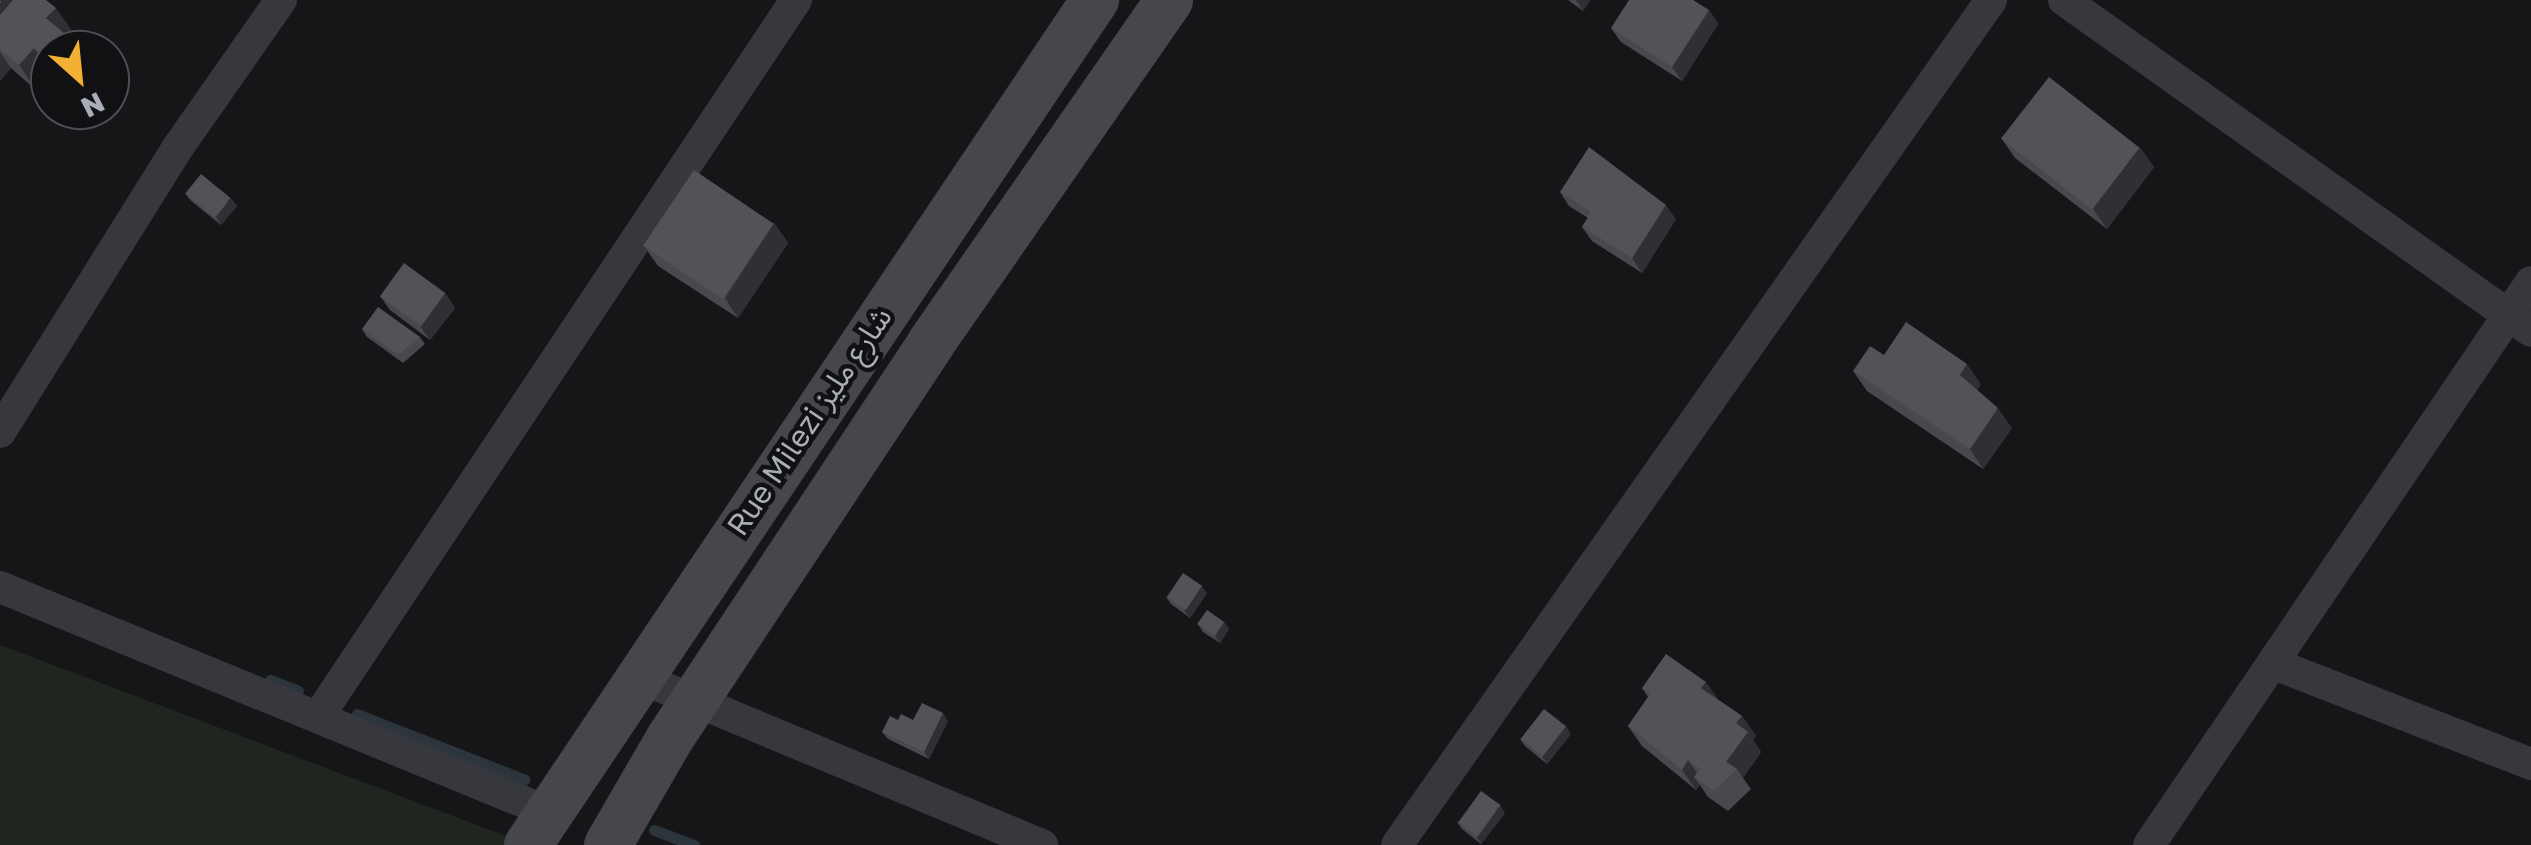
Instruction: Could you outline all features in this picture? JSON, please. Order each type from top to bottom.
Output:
[{"type":"street","points":[[0,432],[176,150],[280,0]]},
{"type":"street","points":[[318,717],[796,0]]},
{"type":"street","name":"Rue Milezi شارع مليز","points":[[538,828],[1095,0]]},
{"type":"street","name":"Rue Milezi شارع مليز","points":[[608,845],[694,702],[1169,0]]},
{"type":"street","points":[[1397,845],[1991,0]]},
{"type":"street","points":[[2064,0],[2520,323]]},
{"type":"street","points":[[2149,845],[2520,323],[2531,282]]},
{"type":"street","points":[[0,586],[318,717],[538,828]]},
{"type":"street","points":[[2277,665],[2531,764]]},
{"type":"street","points":[[638,676],[1042,845]]},
{"type":"shaded area","points":[[0,645],[530,845],[0,845]]},
{"type":"building","points":[[13,0],[46,0],[56,8],[46,18],[60,30],[30,30],[30,53],[19,65],[0,49],[0,15]]},
{"type":"building","points":[[1629,0],[1693,0],[1709,10],[1672,67],[1611,28]]},
{"type":"building","points":[[2049,77],[2140,148],[2092,209],[2001,138]]},
{"type":"building","points":[[1589,147],[1666,205],[1632,258],[1582,227],[1591,212],[1560,192]]},
{"type":"building","points":[[694,170],[774,224],[723,299],[643,245]]},
{"type":"building","points":[[201,174],[231,198],[215,217],[185,193]]},
{"type":"building","points":[[404,263],[445,293],[421,326],[380,296]]},
{"type":"building","points":[[378,307],[420,337],[398,355],[362,329]]},
{"type":"building","points":[[1906,322],[1967,364],[1960,375],[1998,408],[1970,449],[1853,371],[1870,346],[1884,355]]},
{"type":"building","points":[[1183,573],[1202,586],[1186,610],[1167,597]]},
{"type":"building","points":[[1207,610],[1224,622],[1214,636],[1197,624]]},
{"type":"building","points":[[1666,654],[1706,682],[1701,688],[1742,716],[1736,723],[1748,732],[1726,762],[1737,769],[1714,791],[1694,777],[1700,769],[1688,760],[1682,770],[1628,726],[1650,694],[1642,688]]},
{"type":"building","points":[[922,703],[943,713],[924,752],[882,732],[890,716],[898,720],[901,714],[913,720]]},
{"type":"building","points":[[1544,709],[1566,726],[1543,756],[1521,739]]},
{"type":"building","points":[[1481,791],[1500,805],[1477,837],[1458,823]]},
{"type":"waterway","points":[[270,680],[298,691]]},
{"type":"waterway","points":[[357,714],[525,780]]},
{"type":"waterway","points":[[654,830],[694,845]]}]
